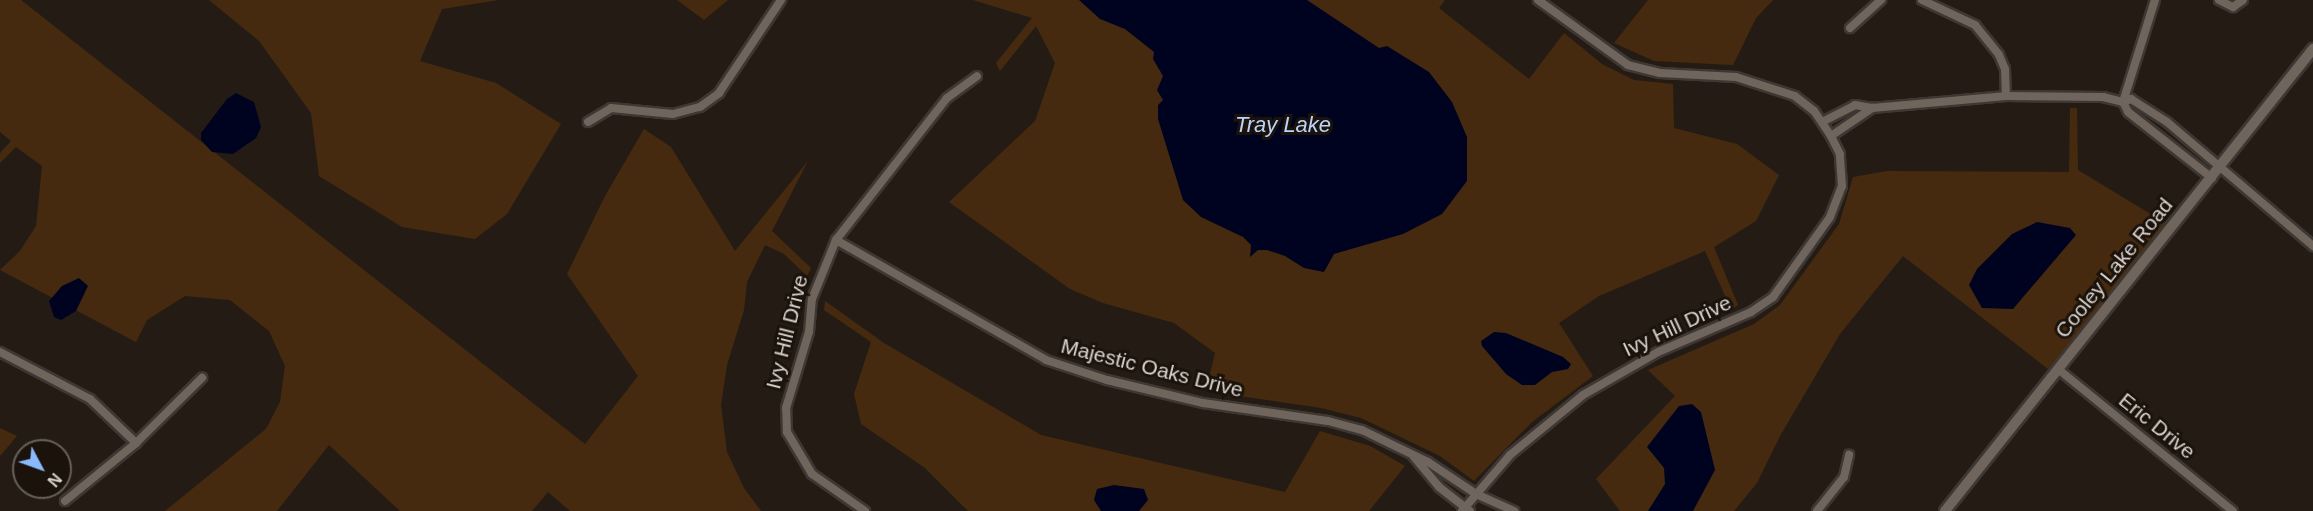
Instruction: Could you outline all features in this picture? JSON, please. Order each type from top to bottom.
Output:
[{"type":"street","points":[[588,122],[611,108],[673,114],[700,107],[719,93],[782,0]]},
{"type":"street","name":"Ivy Hill Drive","points":[[1465,510],[1476,494],[1517,449],[1583,395],[1658,352],[1751,312],[1773,297],[1840,197],[1842,164],[1831,136],[1822,122],[1795,96],[1756,81],[1719,75],[1660,73],[1628,65],[1538,0]]},
{"type":"street","points":[[1850,27],[1881,0]]},
{"type":"street","points":[[1922,0],[1964,17],[1975,25],[1999,55],[2005,69],[2006,96]]},
{"type":"street","points":[[2155,0],[2123,102],[2128,112],[2211,178]]},
{"type":"street","points":[[2219,0],[2233,7],[2243,0]]},
{"type":"street","name":"Cooley Lake Road","points":[[1945,511],[2313,49]]},
{"type":"street","name":"Ivy Hill Drive","points":[[865,511],[812,474],[788,432],[786,408],[809,332],[812,299],[836,240],[947,98],[977,76]]},
{"type":"street","points":[[1822,122],[1855,105],[1872,108],[2006,96],[2097,96],[2123,102],[2131,99],[2142,104],[2313,246]]},
{"type":"street","points":[[1831,136],[1872,108]]},
{"type":"street","name":"Majestic Oaks Drive","points":[[836,240],[1046,360],[1107,380],[1203,403],[1328,421],[1362,430],[1442,469],[1476,494],[1514,511]]},
{"type":"street","points":[[0,352],[90,399],[136,443]]},
{"type":"street","name":"Eric Drive","points":[[2058,369],[2234,511]]},
{"type":"street","points":[[65,501],[136,443],[202,378]]},
{"type":"street","name":"Majestic Oaks Drive","points":[[1412,454],[1439,487],[1465,510]]},
{"type":"street","points":[[1817,511],[1844,477],[1849,455]]},
{"type":"shaded area","points":[[0,0],[21,0],[585,444],[638,376],[567,274],[605,196],[644,129],[671,147],[735,251],[808,161],[772,231],[811,268],[807,276],[784,254],[765,245],[747,282],[744,310],[727,365],[721,405],[727,452],[744,488],[761,511],[570,511],[548,492],[532,511],[400,511],[329,445],[277,511],[165,511],[266,429],[280,402],[285,366],[269,331],[230,300],[185,296],[147,320],[136,342],[0,270],[20,251],[36,226],[42,166],[16,147],[0,163],[0,153],[11,141],[0,132]]},
{"type":"shaded area","points":[[209,0],[499,0],[442,9],[420,61],[496,83],[561,124],[507,214],[475,239],[402,227],[319,176],[311,113],[259,41]]},
{"type":"shaded area","points":[[677,0],[728,0],[704,20]]},
{"type":"shaded area","points":[[973,0],[1445,0],[1439,8],[1529,79],[1564,33],[1602,64],[1634,80],[1673,84],[1674,128],[1737,144],[1779,175],[1756,221],[1714,247],[1738,305],[1731,309],[1705,251],[1599,296],[1559,323],[1593,376],[1532,422],[1474,481],[1440,456],[1361,418],[1321,408],[1206,391],[1215,353],[1174,323],[1103,303],[1070,289],[949,202],[1035,121],[1055,63],[1036,26],[1000,71],[996,63],[1032,18]]},
{"type":"shaded area","points":[[1648,0],[1773,0],[1756,18],[1733,65],[1654,61],[1614,43]]},
{"type":"shaded area","points":[[2070,108],[2077,108],[2078,170],[2167,224],[2048,369],[1903,256],[1840,334],[1780,436],[1757,483],[1734,511],[1620,511],[1596,479],[1675,396],[1648,370],[1754,324],[1780,305],[1839,224],[1853,177],[1887,171],[2069,172]]},
{"type":"shaded area","points":[[825,301],[884,343],[1041,435],[1285,492],[1320,431],[1370,446],[1405,466],[1369,511],[968,511],[925,468],[861,424],[854,394],[871,342],[824,310]]},
{"type":"shaded area","points":[[0,428],[17,436],[12,439],[0,456]]},
{"type":"water","name":"Tray Lake","points":[[1079,0],[1307,0],[1379,48],[1387,46],[1429,72],[1452,102],[1467,137],[1467,181],[1442,214],[1403,234],[1334,254],[1324,272],[1304,268],[1285,256],[1267,250],[1258,250],[1250,257],[1251,245],[1243,237],[1201,217],[1183,200],[1158,119],[1158,105],[1163,100],[1157,90],[1163,76],[1153,59],[1154,52],[1125,29],[1100,19]]},
{"type":"water","points":[[236,93],[254,102],[261,127],[256,138],[233,154],[212,152],[201,140],[201,133],[227,99]]},
{"type":"water","points":[[2037,222],[2070,228],[2076,235],[2013,309],[1982,308],[1969,285],[1977,269],[2012,234]]},
{"type":"water","points":[[79,278],[88,286],[76,311],[61,320],[54,317],[49,301],[62,286]]},
{"type":"water","points":[[1494,332],[1506,333],[1563,357],[1571,364],[1568,369],[1552,372],[1535,385],[1522,385],[1506,374],[1482,346],[1481,341]]},
{"type":"water","points":[[1692,404],[1701,412],[1715,470],[1693,511],[1648,511],[1665,484],[1664,468],[1647,447],[1679,406]]},
{"type":"water","points":[[1114,485],[1144,489],[1148,500],[1139,511],[1101,511],[1094,500],[1097,489]]}]
